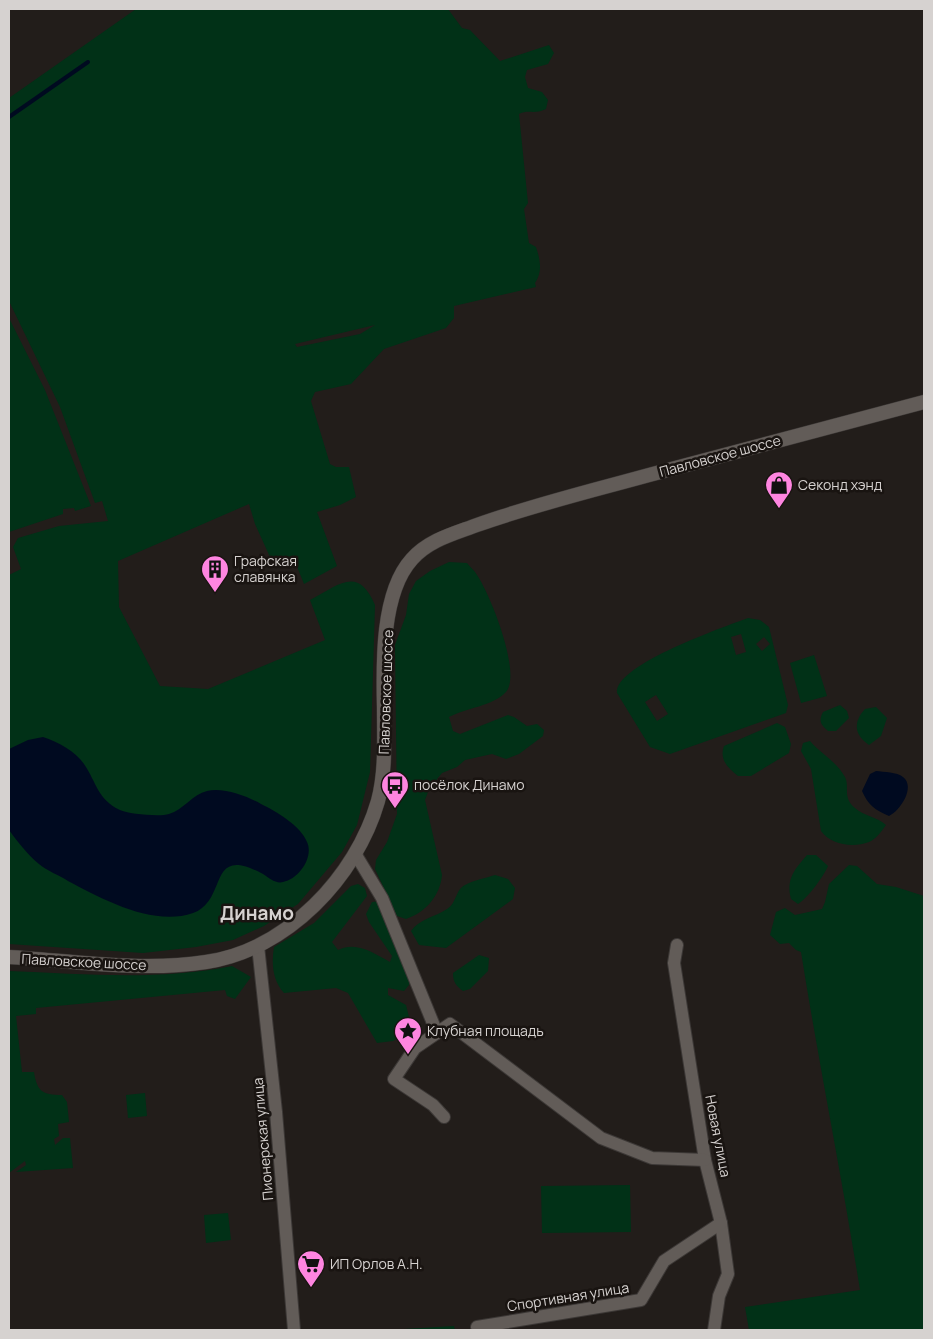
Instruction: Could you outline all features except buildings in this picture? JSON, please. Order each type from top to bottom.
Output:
[{"type":"main road","name":"Павловское шоссе","points":[[9,957],[173,966],[208,962],[234,956],[258,946],[289,926],[319,900],[356,854],[367,833],[379,798],[384,765],[384,665],[391,606],[406,566],[426,546],[441,538],[520,510],[924,402]]},
{"type":"street","points":[[356,854],[382,898],[437,1033]]},
{"type":"street","name":"Пионерская улица","points":[[258,946],[276,1112],[294,1330]]},
{"type":"street","name":"Новая улица","points":[[677,946],[674,964],[705,1160],[721,1223],[728,1274],[719,1296],[714,1330]]},
{"type":"street","points":[[444,1117],[433,1105],[394,1079],[415,1048],[450,1024],[601,1138],[652,1158],[705,1160]]},
{"type":"street","name":"Спортивная улица","points":[[477,1327],[641,1300],[664,1262],[721,1223]]},
{"type":"green space","points":[[136,9],[448,9],[462,28],[470,30],[500,61],[549,45],[554,53],[548,64],[527,70],[525,77],[528,88],[542,92],[548,100],[546,109],[519,114],[528,203],[524,209],[529,243],[536,247],[540,261],[538,279],[535,283],[536,287],[454,306],[454,318],[446,328],[384,349],[351,384],[315,392],[311,401],[330,464],[336,467],[349,467],[356,497],[340,505],[317,512],[337,566],[304,584],[294,559],[270,557],[255,524],[249,504],[118,561],[119,607],[160,686],[208,689],[325,640],[310,600],[339,584],[355,582],[362,585],[369,593],[375,605],[370,772],[357,825],[342,852],[298,904],[264,926],[233,940],[196,947],[143,953],[9,944],[9,575],[21,569],[13,547],[18,538],[59,526],[108,521],[102,501],[95,503],[60,407],[9,301],[9,98]],"holes":[[[375,325],[360,334],[297,347],[295,344]]]},
{"type":"green space","points":[[9,318],[45,390],[91,506],[75,511],[74,508],[63,509],[63,514],[9,532]]},
{"type":"green space","points":[[449,562],[467,563],[483,585],[496,615],[510,668],[510,682],[506,692],[494,701],[449,717],[453,731],[460,734],[508,715],[527,726],[537,724],[544,730],[543,736],[519,754],[506,759],[492,754],[465,760],[457,767],[442,773],[437,779],[435,788],[428,792],[425,800],[442,875],[441,883],[435,896],[426,908],[406,919],[397,916],[375,869],[376,860],[387,842],[397,814],[395,645],[406,615],[409,594],[416,581],[430,571]]},
{"type":"green space","points":[[748,618],[760,620],[769,627],[788,705],[786,713],[670,754],[650,747],[617,693],[621,682],[651,659],[672,648]],"holes":[[[741,634],[746,652],[736,655],[731,637]],[[764,637],[770,644],[762,651],[756,644]],[[656,695],[668,714],[657,721],[645,702]]]},
{"type":"green space","points":[[814,655],[827,696],[801,703],[790,663]]},
{"type":"green space","points":[[840,705],[847,711],[849,718],[836,731],[828,731],[821,723],[821,715],[823,712]]},
{"type":"green space","points":[[876,707],[887,718],[881,736],[869,745],[860,737],[857,723],[865,709]]},
{"type":"green space","points":[[777,723],[785,727],[791,744],[789,753],[751,776],[738,776],[728,767],[723,755],[724,746]]},
{"type":"green space","points":[[810,741],[833,762],[845,777],[847,796],[851,804],[859,811],[886,825],[872,841],[856,845],[843,844],[830,839],[821,831],[811,769],[801,751],[803,743]]},
{"type":"green space","points":[[807,855],[816,855],[828,866],[815,887],[798,904],[791,899],[790,880]]},
{"type":"green space","points":[[849,865],[857,866],[877,884],[896,887],[924,896],[924,1330],[749,1330],[745,1307],[860,1290],[801,952],[789,943],[780,944],[770,935],[776,912],[785,908],[795,915],[822,909],[829,884]]},
{"type":"green space","points":[[495,875],[508,879],[515,888],[513,899],[446,948],[419,945],[411,931],[414,927],[450,906],[459,890],[465,885]]},
{"type":"green space","points":[[358,884],[365,888],[367,896],[332,942],[338,950],[358,947],[390,962],[392,956],[369,922],[366,914],[372,902],[381,901],[409,971],[409,985],[404,991],[388,988],[388,995],[406,1005],[410,1021],[406,1034],[393,1041],[377,1043],[348,993],[336,988],[284,993],[275,978],[274,947],[314,923],[351,886]]},
{"type":"green space","points":[[479,955],[489,958],[488,971],[470,989],[463,991],[455,984],[453,973]]},
{"type":"green space","points":[[232,966],[251,977],[235,999],[227,996],[225,990],[36,1008],[36,1014],[16,1016],[22,1072],[34,1072],[37,1084],[42,1091],[62,1095],[67,1102],[69,1122],[58,1124],[59,1136],[54,1139],[55,1145],[63,1138],[70,1138],[73,1168],[16,1172],[26,1165],[25,1161],[9,1173],[9,971],[93,975],[149,975],[204,971]]},
{"type":"green space","points":[[145,1093],[147,1116],[128,1118],[126,1095]]},
{"type":"green space","points":[[630,1185],[631,1232],[542,1233],[541,1186]]},
{"type":"green space","points":[[228,1213],[231,1240],[206,1243],[204,1215]]},
{"type":"green space","points":[[454,1326],[455,1330],[404,1329]]},
{"type":"water","points":[[43,737],[60,744],[76,755],[84,764],[106,801],[120,810],[137,814],[165,815],[174,812],[197,795],[207,791],[220,790],[235,793],[267,807],[294,825],[307,842],[309,848],[307,860],[294,877],[280,882],[245,866],[233,865],[225,869],[211,897],[204,906],[193,913],[178,916],[145,914],[96,896],[42,866],[27,852],[9,830],[9,749],[28,740]]},
{"type":"water","points":[[876,771],[897,774],[907,781],[907,792],[902,804],[889,816],[872,806],[862,791],[870,774]]},
{"type":"waterway","points":[[9,117],[88,62]]},
{"type":"place","name":"Секонд хэнд","points":[[779,509]]},
{"type":"place","name":"Графская славянка","points":[[215,593]]},
{"type":"place","name":"посёлок Динамо","points":[[395,809]]},
{"type":"place","name":"Клубная площадь","points":[[408,1055]]},
{"type":"place","name":"ИП Орлов А.Н.","points":[[311,1288]]},
{"type":"district","name":"Динамо","points":[[257,913]]}]
